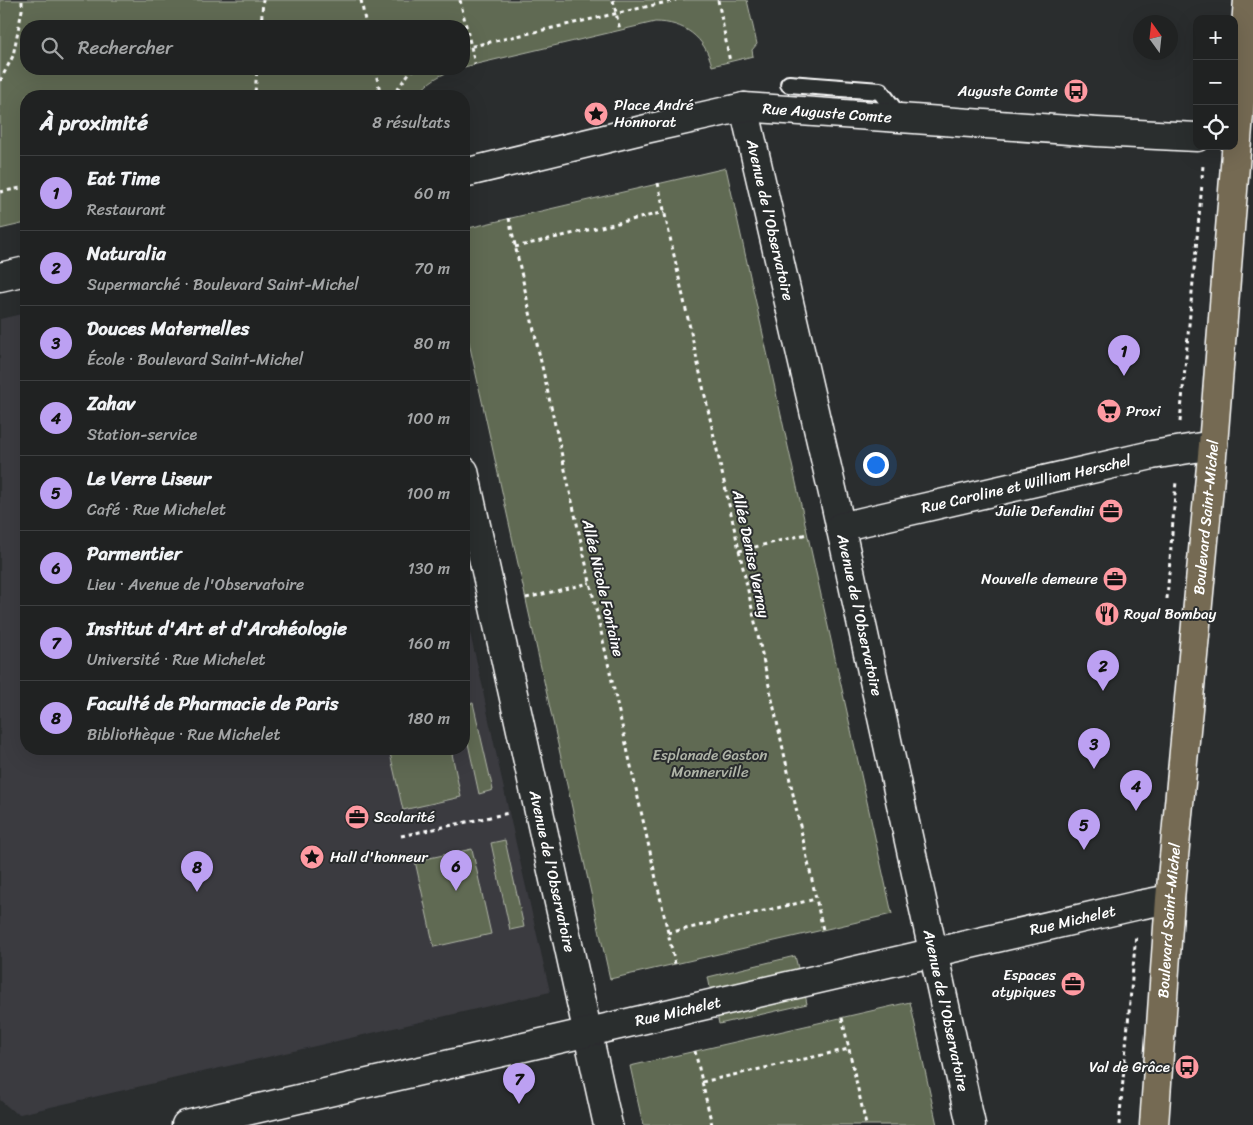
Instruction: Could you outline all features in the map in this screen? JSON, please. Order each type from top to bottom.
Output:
[{"type":"main road","name":"Boulevard Saint-Michel","points":[[1154,1125],[1170,899],[1242,139],[1248,0]]},
{"type":"street","name":"Rue Auguste Comte","points":[[470,172],[744,107],[900,119],[1193,137]]},
{"type":"street","name":"Avenue de l'Observatoire","points":[[744,107],[840,526],[971,1125]]},
{"type":"street","points":[[0,277],[20,272]]},
{"type":"street","name":"Rue Caroline et William Herschel","points":[[840,526],[1152,455],[1213,444]]},
{"type":"street","name":"Avenue de l'Observatoire","points":[[470,498],[608,1125]]},
{"type":"street","name":"Rue Michelet","points":[[186,1125],[1170,899]]},
{"type":"lane","points":[[789,84],[880,91],[900,119]]},
{"type":"path","points":[[20,20],[22,0]]},
{"type":"path","points":[[261,20],[263,0]]},
{"type":"path","points":[[360,0],[365,20]]},
{"type":"path","points":[[460,0],[465,20]]},
{"type":"path","points":[[613,0],[620,30]]},
{"type":"path","points":[[471,46],[676,0]]},
{"type":"path","points":[[718,0],[730,62]]},
{"type":"path","points":[[0,81],[13,56],[20,20]]},
{"type":"path","points":[[470,42],[475,64]]},
{"type":"path","points":[[255,90],[256,75]]},
{"type":"path","points":[[377,75],[380,90]]},
{"type":"path","points":[[396,90],[408,75]]},
{"type":"path","points":[[1180,422],[1203,168]]},
{"type":"path","name":"Allée Denise Vernay","points":[[658,183],[823,930]]},
{"type":"path","points":[[0,192],[20,188]]},
{"type":"path","points":[[515,247],[665,212]]},
{"type":"path","name":"Allée Nicole Fontaine","points":[[509,218],[675,964]]},
{"type":"path","points":[[739,551],[807,534]]},
{"type":"path","points":[[526,598],[590,583]]},
{"type":"path","points":[[401,836],[509,813]]},
{"type":"path","points":[[668,933],[816,899]]},
{"type":"path","points":[[1119,1125],[1135,940]]},
{"type":"path","points":[[842,1018],[866,1125]]},
{"type":"path","points":[[702,1082],[849,1049]]},
{"type":"path","points":[[695,1051],[712,1125]]},
{"type":"shaded area","points":[[20,314],[20,755],[470,755],[470,633],[550,992],[20,1114],[14,1112],[0,1100],[0,319]]},
{"type":"green space","points":[[0,0],[747,0],[757,44],[752,50],[753,56],[712,66],[704,47],[692,33],[675,25],[655,22],[470,66],[470,20],[20,20],[20,75],[442,75],[422,90],[20,90],[20,224],[0,229]]},
{"type":"green space","name":"Esplanade Gaston Monnerville","points":[[726,168],[892,914],[610,979],[470,347],[470,228]]},
{"type":"green space","points":[[473,703],[493,790],[479,794],[470,753],[470,704]]},
{"type":"green space","points":[[390,755],[452,755],[461,797],[403,810]]},
{"type":"green space","points":[[505,840],[524,927],[510,930],[491,843]]},
{"type":"green space","points":[[472,849],[491,934],[434,947],[415,861]]},
{"type":"green space","points":[[795,956],[799,972],[711,992],[708,977]]},
{"type":"green space","points":[[804,989],[807,1004],[719,1024],[716,1009]]},
{"type":"green space","points":[[910,1002],[937,1125],[643,1125],[630,1066]]},
{"type":"place","name":"Auguste Comte","points":[[1076,91]]},
{"type":"place","name":"Place André Honnorat","points":[[596,114]]},
{"type":"place","name":"Eat Time","points":[[1124,376]]},
{"type":"place","name":"Proxi","points":[[1109,411]]},
{"type":"place","name":"Julie Defendini","points":[[1111,511]]},
{"type":"place","name":"Nouvelle demeure","points":[[1115,579]]},
{"type":"place","name":"Royal Bombay","points":[[1107,614]]},
{"type":"place","name":"Naturalia","points":[[1103,691]]},
{"type":"place","name":"Douces Maternelles","points":[[1094,769]]},
{"type":"place","name":"Zahav","points":[[1136,811]]},
{"type":"place","name":"Scolarité","points":[[357,817]]},
{"type":"place","name":"Le Verre Liseur","points":[[1084,850]]},
{"type":"place","name":"Hall d'honneur","points":[[312,857]]},
{"type":"place","name":"Parmentier","points":[[456,891]]},
{"type":"place","name":"Faculté de Pharmacie de Paris","points":[[197,892]]},
{"type":"place","name":"Espaces atypiques","points":[[1073,984]]},
{"type":"place","name":"Val de Grâce","points":[[1187,1067]]},
{"type":"place","name":"Institut d'Art et d'Archéologie","points":[[519,1104]]}]
